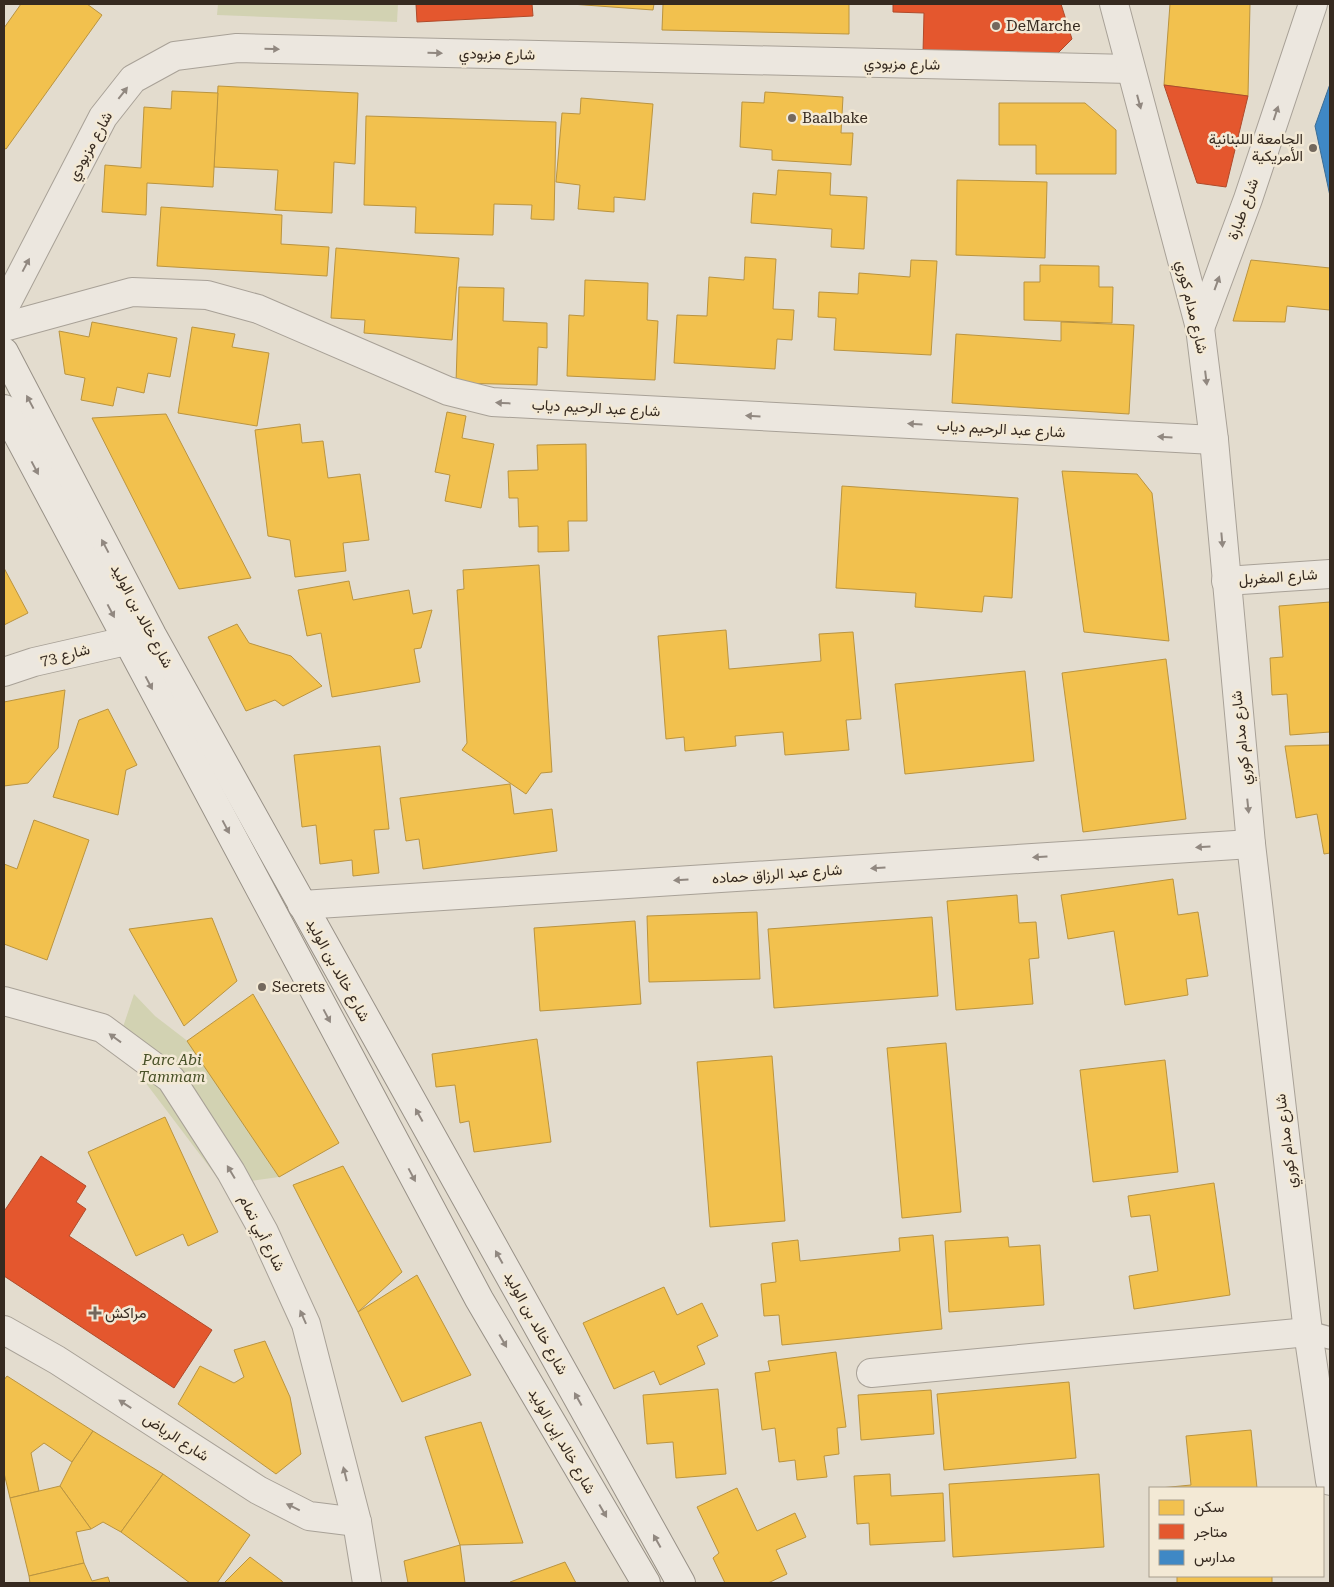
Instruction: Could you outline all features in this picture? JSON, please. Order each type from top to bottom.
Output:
[{"type":"street","name":"شارع مدام كوري","points":[[1114,4],[1200,328],[1214,440],[1251,844],[1319,1335],[1330,1481]]},
{"type":"street","name":"شارع طبارة","points":[[1200,328],[1248,199],[1312,4]]},
{"type":"street","name":"شارع مزبودي","points":[[4,308],[103,117],[133,79],[175,56],[237,48],[1130,69]]},
{"type":"street","name":"شارع عبد الرحيم دياب","points":[[4,327],[132,292],[207,295],[258,309],[448,391],[492,402],[1214,440]]},
{"type":"street","name":"شارع خالد بن الوليد","points":[[4,352],[152,636],[681,1583]]},
{"type":"street","name":"شارع خالد بن الوليد","points":[[4,409],[478,1299]]},
{"type":"street","name":"شارع المغربل","points":[[1226,581],[1330,574]]},
{"type":"street","name":"شارع 73","points":[[4,672],[34,662],[126,640]]},
{"type":"street","name":"شارع عبد الرزاق حماده","points":[[302,905],[1251,844]]},
{"type":"street","name":"شارع أبي تمام","points":[[4,1001],[102,1028],[171,1079],[231,1172],[264,1232],[306,1324],[357,1522],[367,1583]]},
{"type":"street","name":"شارع خالد إبن الوليد","points":[[478,1299],[646,1583]]},
{"type":"street","name":"شارع الرياض","points":[[4,1330],[58,1360],[258,1490],[309,1516],[357,1522]]},
{"type":"street","points":[[871,1373],[1319,1335]]},
{"type":"green space","points":[[218,4],[398,4],[397,22],[217,15]]},
{"type":"green space","name":"Parc Abi Tammam","points":[[134,994],[155,1016],[194,1046],[279,1177],[223,1185],[117,1045]]},
{"type":"building: سكن","points":[[21,4],[87,4],[102,15],[6,149],[4,148],[4,28]]},
{"type":"building: سكن","points":[[571,4],[654,4],[653,10]]},
{"type":"building: سكن","points":[[663,4],[849,4],[849,34],[662,30]]},
{"type":"building: سكن","points":[[1170,4],[1250,4],[1248,96],[1164,85]]},
{"type":"building: سكن","points":[[218,86],[358,93],[355,164],[334,162],[332,213],[275,210],[278,170],[214,167]]},
{"type":"building: سكن","points":[[172,91],[218,93],[213,187],[147,183],[146,215],[102,212],[105,165],[141,168],[144,107],[171,109]]},
{"type":"building: سكن","name":"Baalbake","points":[[765,92],[843,97],[841,133],[853,133],[851,165],[772,160],[772,150],[740,147],[742,102],[764,103]]},
{"type":"building: سكن","points":[[581,98],[653,104],[645,200],[614,197],[614,212],[578,209],[580,185],[556,182],[562,113],[580,114]]},
{"type":"building: سكن","points":[[999,103],[1085,103],[1116,130],[1116,174],[1036,174],[1036,145],[999,145]]},
{"type":"building: سكن","points":[[366,116],[556,122],[554,220],[531,219],[532,205],[494,204],[493,235],[415,233],[416,207],[364,205]]},
{"type":"building: سكن","points":[[778,170],[831,173],[830,195],[867,197],[864,249],[831,247],[832,229],[751,223],[753,193],[776,195]]},
{"type":"building: سكن","points":[[957,180],[1047,182],[1045,258],[956,255]]},
{"type":"building: سكن","points":[[161,207],[282,215],[281,244],[329,247],[327,276],[157,266]]},
{"type":"building: سكن","points":[[336,248],[459,258],[452,340],[364,333],[365,320],[331,318]]},
{"type":"building: سكن","points":[[745,257],[776,259],[773,309],[794,310],[792,340],[777,339],[775,369],[674,363],[677,315],[707,316],[709,277],[744,280]]},
{"type":"building: سكن","points":[[911,260],[937,261],[931,355],[834,350],[836,318],[818,317],[819,292],[858,294],[859,273],[910,277]]},
{"type":"building: سكن","points":[[1251,260],[1330,268],[1330,310],[1287,306],[1285,322],[1233,321]]},
{"type":"building: سكن","points":[[1040,265],[1099,266],[1099,287],[1113,287],[1112,323],[1024,320],[1024,282],[1040,282]]},
{"type":"building: سكن","points":[[585,280],[648,283],[647,320],[658,321],[655,380],[567,376],[569,315],[584,316]]},
{"type":"building: سكن","points":[[459,287],[504,288],[503,321],[547,323],[547,348],[538,347],[537,385],[456,383]]},
{"type":"building: سكن","points":[[92,322],[177,338],[170,377],[148,373],[144,393],[117,387],[113,406],[81,400],[85,378],[65,374],[59,331],[89,337]]},
{"type":"building: سكن","points":[[1061,322],[1134,325],[1129,414],[952,403],[956,334],[1061,341]]},
{"type":"building: سكن","points":[[192,327],[235,334],[232,347],[269,353],[257,426],[178,413]]},
{"type":"building: سكن","points":[[447,412],[466,416],[462,438],[494,444],[481,508],[445,501],[450,475],[435,472]]},
{"type":"building: سكن","points":[[166,414],[251,578],[179,589],[92,418]]},
{"type":"building: سكن","points":[[300,424],[302,443],[323,441],[328,478],[360,474],[369,540],[343,543],[346,571],[295,577],[290,540],[268,536],[255,430]]},
{"type":"building: سكن","points":[[586,444],[587,521],[568,521],[569,551],[538,552],[538,526],[519,527],[518,498],[509,498],[508,471],[538,470],[537,445]]},
{"type":"building: سكن","points":[[1062,471],[1137,474],[1152,493],[1169,641],[1084,632]]},
{"type":"building: سكن","points":[[842,486],[1018,498],[1012,598],[984,596],[982,612],[915,607],[916,593],[836,588]]},
{"type":"building: سكن","points":[[539,565],[552,772],[541,773],[526,794],[462,750],[467,743],[457,590],[464,589],[463,570]]},
{"type":"building: سكن","points":[[4,568],[28,613],[4,625]]},
{"type":"building: سكن","points":[[349,581],[353,600],[409,590],[413,614],[432,610],[421,648],[414,649],[420,682],[332,697],[321,633],[307,636],[298,590]]},
{"type":"building: سكن","points":[[1330,602],[1330,732],[1290,735],[1287,694],[1272,695],[1270,658],[1283,657],[1279,606]]},
{"type":"building: سكن","points":[[237,624],[249,643],[291,656],[322,686],[283,706],[275,700],[246,711],[208,637]]},
{"type":"building: سكن","points":[[726,630],[729,669],[821,661],[819,634],[853,632],[861,719],[846,720],[849,750],[785,755],[783,732],[735,736],[736,746],[685,751],[684,737],[666,739],[658,636]]},
{"type":"building: سكن","points":[[1166,659],[1186,819],[1083,832],[1062,673]]},
{"type":"building: سكن","points":[[1025,671],[1034,761],[905,774],[895,684]]},
{"type":"building: سكن","points":[[65,690],[58,748],[28,783],[4,786],[4,702]]},
{"type":"building: سكن","points":[[108,709],[137,765],[126,770],[118,815],[53,797],[79,720]]},
{"type":"building: سكن","points":[[1330,745],[1330,853],[1324,854],[1317,814],[1296,818],[1285,746]]},
{"type":"building: سكن","points":[[380,746],[389,829],[374,830],[379,873],[353,876],[352,860],[320,864],[316,825],[302,827],[294,755]]},
{"type":"building: سكن","points":[[510,784],[514,814],[552,809],[557,851],[423,869],[419,839],[406,841],[400,798]]},
{"type":"building: سكن","points":[[34,820],[89,840],[47,960],[4,944],[4,864],[17,869]]},
{"type":"building: سكن","points":[[1173,879],[1178,915],[1198,912],[1208,976],[1186,979],[1188,995],[1125,1005],[1114,931],[1068,939],[1061,895]]},
{"type":"building: سكن","points":[[1017,895],[1019,923],[1036,922],[1039,958],[1029,959],[1033,1004],[956,1010],[947,901]]},
{"type":"building: سكن","points":[[757,912],[760,979],[649,982],[647,916]]},
{"type":"building: سكن","points":[[932,917],[938,996],[774,1008],[768,929]]},
{"type":"building: سكن","points":[[212,918],[237,981],[184,1026],[129,929]]},
{"type":"building: سكن","points":[[635,921],[641,1004],[540,1011],[534,928]]},
{"type":"building: سكن","points":[[253,994],[339,1143],[279,1177],[187,1041]]},
{"type":"building: سكن","points":[[537,1039],[551,1142],[474,1152],[469,1121],[460,1123],[455,1085],[436,1087],[432,1054]]},
{"type":"building: سكن","points":[[946,1043],[961,1212],[902,1218],[887,1048]]},
{"type":"building: سكن","points":[[772,1056],[785,1221],[710,1227],[697,1062]]},
{"type":"building: سكن","points":[[1165,1060],[1178,1172],[1093,1182],[1080,1070]]},
{"type":"building: سكن","points":[[165,1117],[218,1232],[188,1246],[183,1234],[136,1256],[88,1152]]},
{"type":"building: سكن","points":[[343,1166],[402,1272],[358,1312],[293,1185]]},
{"type":"building: سكن","points":[[1214,1183],[1230,1295],[1134,1309],[1129,1276],[1158,1271],[1150,1215],[1131,1217],[1128,1196]]},
{"type":"building: سكن","points":[[933,1235],[942,1329],[782,1345],[779,1315],[764,1316],[761,1284],[776,1282],[772,1243],[798,1240],[800,1261],[900,1251],[899,1238]]},
{"type":"building: سكن","points":[[1008,1237],[1009,1247],[1040,1245],[1044,1305],[949,1312],[945,1241]]},
{"type":"building: سكن","points":[[417,1275],[471,1375],[402,1402],[358,1312]]},
{"type":"building: سكن","points":[[664,1287],[677,1315],[702,1303],[718,1336],[697,1346],[705,1364],[660,1385],[654,1371],[614,1389],[583,1323]]},
{"type":"building: سكن","points":[[265,1341],[290,1397],[301,1454],[276,1474],[178,1404],[200,1366],[234,1383],[244,1377],[234,1350]]},
{"type":"building: سكن","points":[[836,1352],[846,1427],[837,1428],[839,1454],[824,1456],[827,1477],[797,1480],[795,1460],[779,1462],[775,1428],[762,1430],[755,1373],[770,1371],[768,1361]]},
{"type":"building: سكن","points":[[7,1376],[93,1431],[72,1462],[44,1443],[31,1453],[39,1491],[10,1498],[4,1473],[4,1380]]},
{"type":"building: سكن","points":[[1069,1382],[1076,1458],[944,1470],[937,1394]]},
{"type":"building: سكن","points":[[718,1389],[726,1474],[676,1478],[673,1442],[647,1444],[643,1395]]},
{"type":"building: سكن","points":[[931,1390],[934,1434],[861,1440],[858,1395]]},
{"type":"building: سكن","points":[[481,1422],[523,1543],[460,1545],[425,1437]]},
{"type":"building: سكن","points":[[1251,1430],[1257,1487],[1170,1487],[1191,1485],[1186,1436]]},
{"type":"building: سكن","points":[[93,1431],[163,1474],[121,1532],[103,1522],[91,1529],[60,1486],[72,1462]]},
{"type":"building: سكن","points":[[163,1474],[250,1535],[217,1583],[190,1583],[121,1532]]},
{"type":"building: سكن","points":[[890,1474],[891,1496],[943,1493],[945,1541],[870,1545],[869,1523],[857,1524],[854,1476]]},
{"type":"building: سكن","points":[[1099,1474],[1104,1547],[953,1557],[949,1484]]},
{"type":"building: سكن","points":[[60,1486],[91,1529],[76,1532],[84,1563],[29,1576],[10,1498]]},
{"type":"building: سكن","points":[[737,1488],[757,1531],[795,1513],[806,1537],[776,1550],[787,1574],[768,1583],[725,1583],[713,1558],[719,1553],[697,1507]]},
{"type":"building: سكن","points":[[460,1545],[465,1583],[408,1583],[404,1561]]},
{"type":"building: سكن","points":[[250,1557],[282,1581],[283,1583],[224,1583]]},
{"type":"building: سكن","points":[[565,1562],[576,1583],[510,1583],[510,1582]]},
{"type":"building: سكن","points":[[84,1563],[92,1581],[108,1577],[110,1583],[30,1583],[29,1576]]},
{"type":"building: سكن","points":[[1177,1577],[1272,1577],[1272,1583],[1177,1583]]},
{"type":"building: متاجر","points":[[416,4],[532,4],[533,16],[417,22]]},
{"type":"building: متاجر","name":"DeMarche","points":[[893,4],[1061,4],[1072,39],[1053,58],[923,53],[924,13],[893,12]]},
{"type":"building: متاجر","points":[[1164,85],[1248,96],[1226,187],[1197,183]]},
{"type":"building: متاجر","points":[[41,1156],[86,1186],[76,1202],[86,1209],[69,1236],[212,1330],[174,1388],[4,1276],[4,1209]]},
{"type":"building: مدارس","points":[[1330,84],[1330,196],[1315,126]]},
{"type":"place","name":"DeMarche","points":[[996,26]]},
{"type":"place","name":"Baalbake","points":[[792,118]]},
{"type":"place","name":"الجامعة اللبنانية الأمريكية","points":[[1313,148]]},
{"type":"place","name":"Secrets","points":[[262,987]]},
{"type":"place","name":"مراكش","points":[[95,1313]]}]
